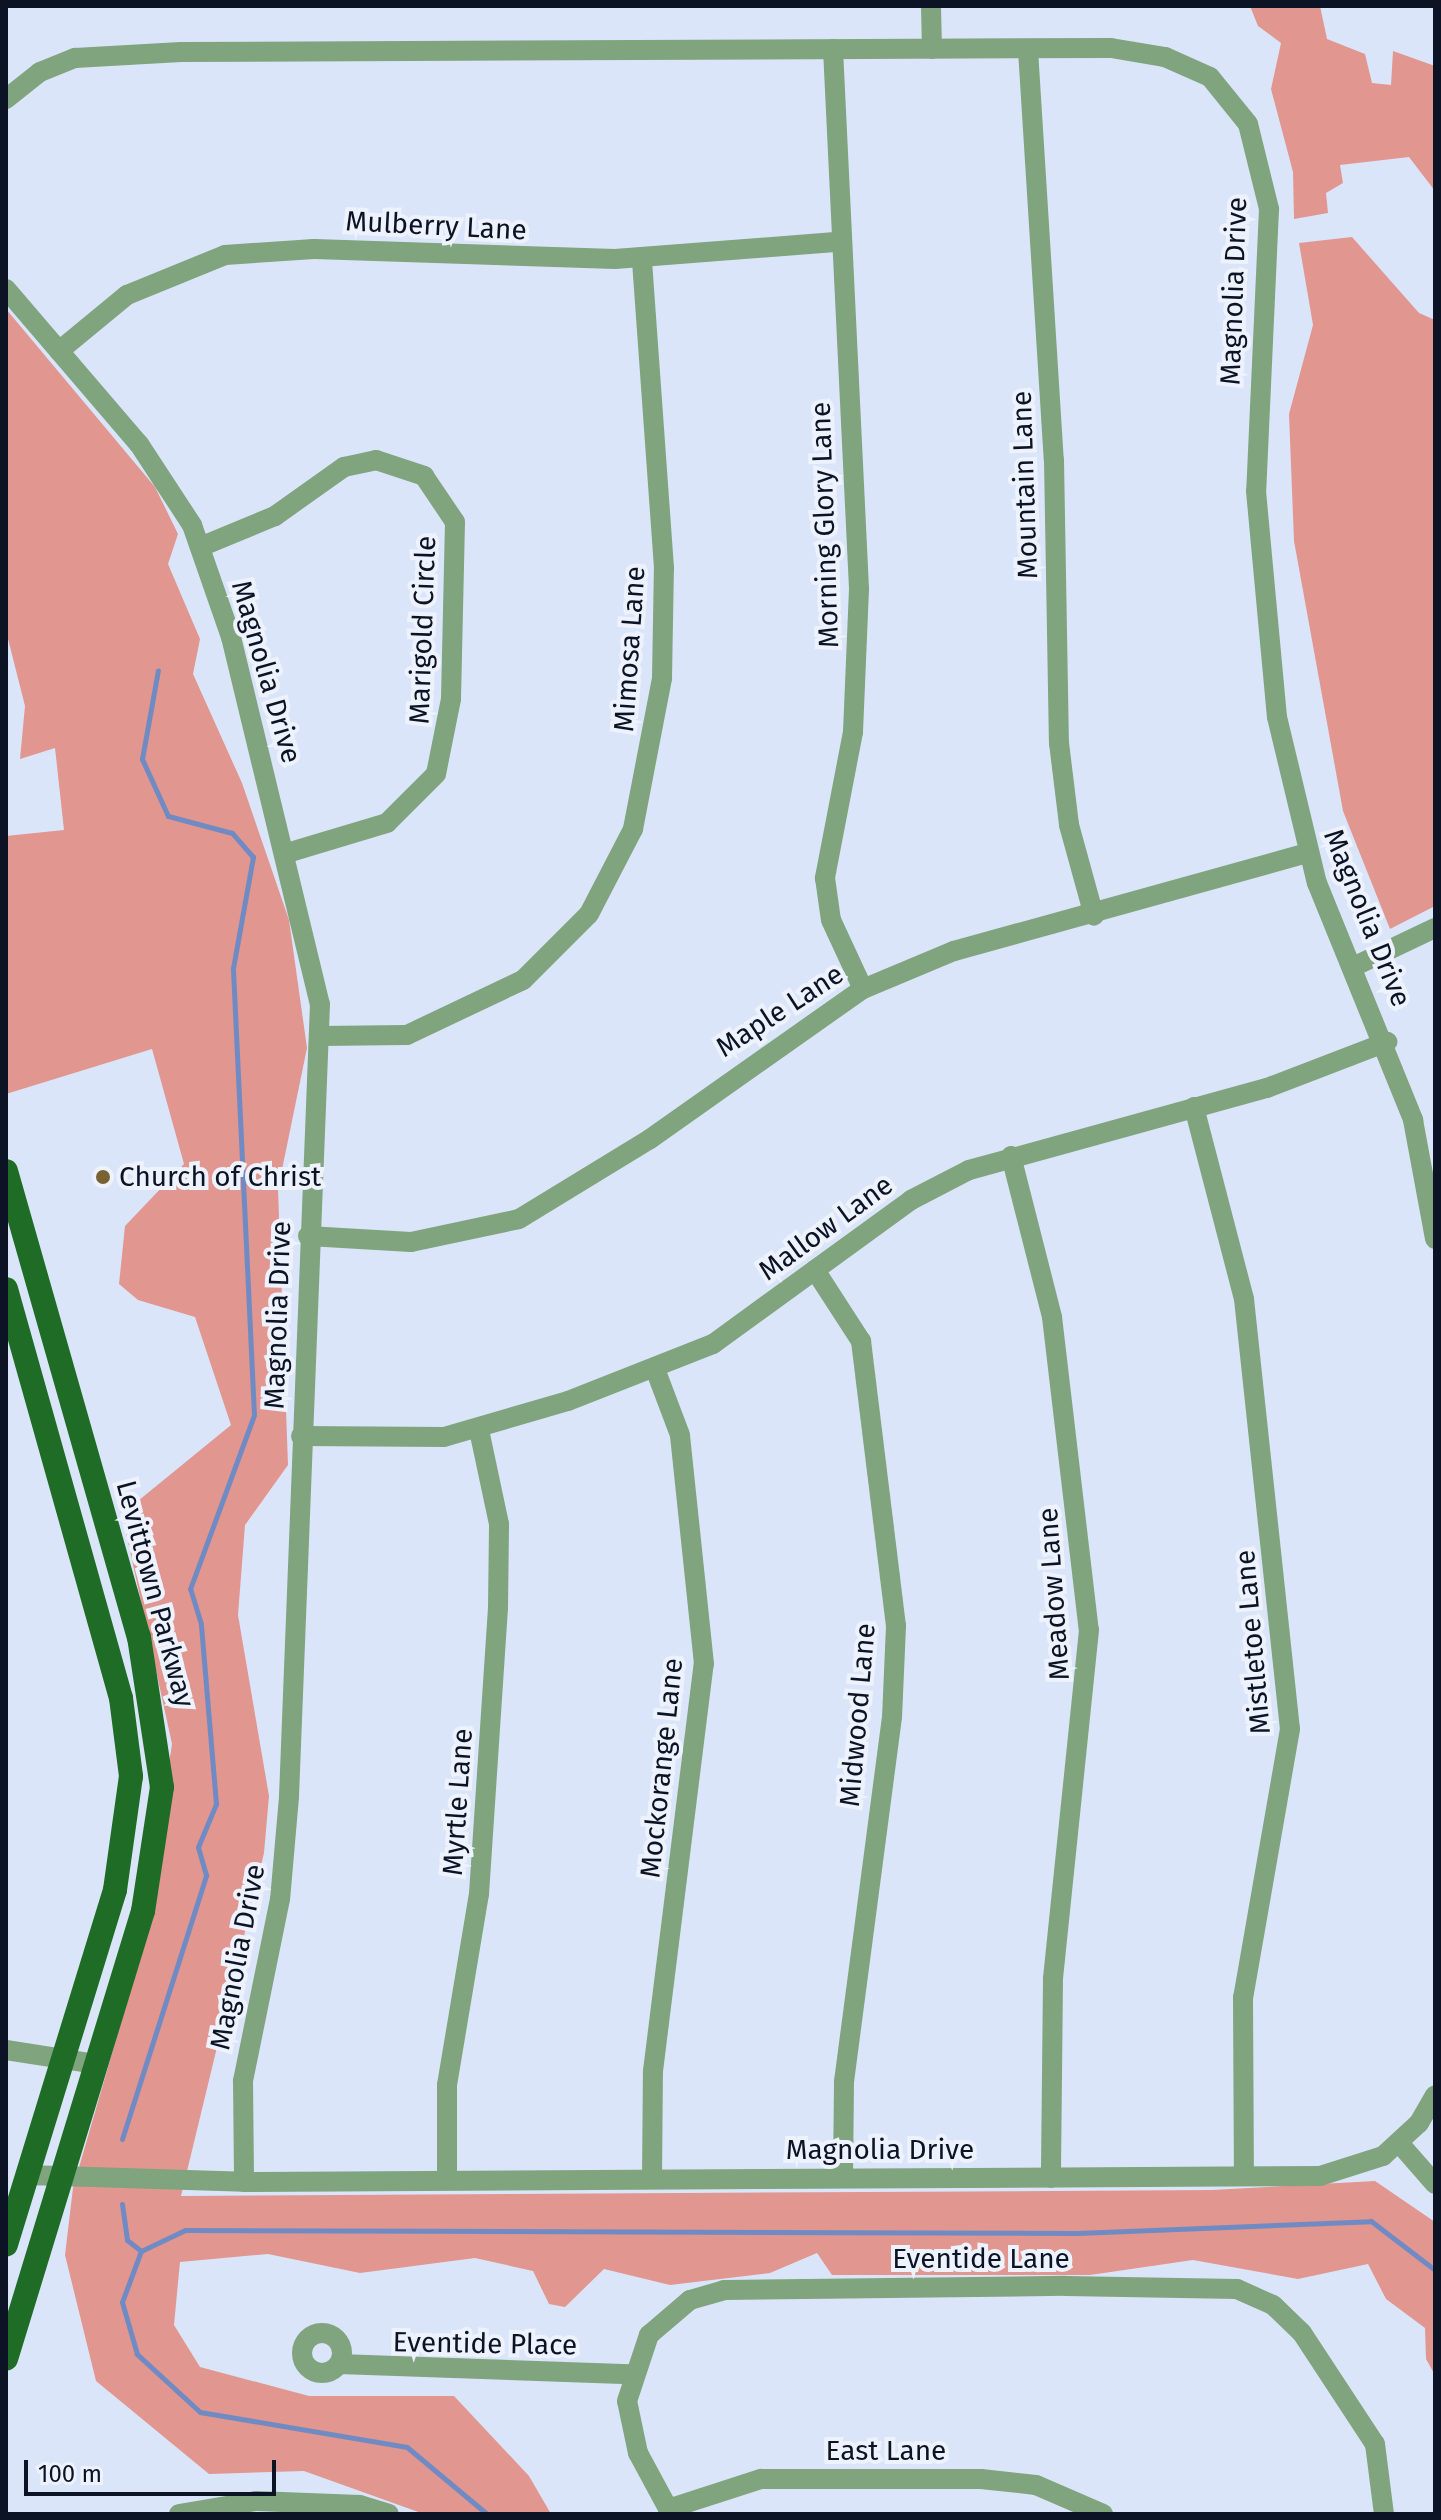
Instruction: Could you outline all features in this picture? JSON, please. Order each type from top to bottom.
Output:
[{"type":"main road","name":"Levittown Parkway","points":[[6,1171],[135,1622],[160,1739],[156,1853],[6,2358]]},
{"type":"main road","points":[[6,1289],[121,1698],[131,1776],[125,1849],[6,2245]]},
{"type":"street","points":[[931,6],[932,49]]},
{"type":"street","name":"Morning Glory Lane","points":[[833,49],[838,242],[859,589],[853,732],[825,878],[831,920],[863,989]]},
{"type":"street","name":"Mountain Lane","points":[[1028,50],[1053,432],[1059,743],[1069,825],[1094,916]]},
{"type":"street","name":"Magnolia Drive","points":[[6,99],[53,65],[117,53],[1131,50],[1189,65],[1224,89],[1256,144],[1269,209],[1258,558],[1277,717],[1307,853],[1387,1042],[1413,1120],[1435,1239]]},
{"type":"street","name":"Mulberry Lane","points":[[59,351],[127,295],[225,255],[314,249],[642,258],[838,242]]},
{"type":"street","name":"Mimosa Lane","points":[[321,1036],[407,1035],[513,986],[589,914],[620,862],[643,795],[662,678],[662,492],[642,258]]},
{"type":"street","name":"Magnolia Drive","points":[[6,289],[139,444],[200,547],[287,853],[314,966],[321,1036],[308,1236],[286,1852],[243,2081],[244,2182]]},
{"type":"street","name":"Marigold Circle","points":[[200,547],[275,516],[344,467],[376,460],[424,476],[455,522],[451,699],[436,774],[387,823],[287,853]]},
{"type":"street","name":"Maple Lane","points":[[308,1236],[411,1242],[519,1219],[650,1139],[863,989],[954,951],[1094,916],[1307,853]]},
{"type":"street","points":[[1355,966],[1435,928]]},
{"type":"street","name":"Mallow Lane","points":[[301,1436],[404,1439],[479,1430],[655,1369],[737,1330],[911,1200],[1011,1156],[1194,1107],[1387,1042]]},
{"type":"street","name":"Mistletoe Lane","points":[[1194,1107],[1244,1299],[1290,1729],[1243,1997],[1244,2176]]},
{"type":"street","name":"Meadow Lane","points":[[1011,1156],[1052,1317],[1089,1630],[1053,1979],[1051,2178]]},
{"type":"street","name":"Midwood Lane","points":[[815,1270],[861,1341],[896,1626],[892,1717],[844,2082],[843,2178]]},
{"type":"street","name":"Mockorange Lane","points":[[652,2179],[653,2071],[704,1664],[680,1435],[655,1369]]},
{"type":"street","name":"Myrtle Lane","points":[[447,2178],[447,2085],[479,1894],[498,1608],[499,1524],[479,1430]]},
{"type":"street","points":[[6,2050],[95,2064]]},
{"type":"street","name":"Magnolia Drive","points":[[27,2175],[244,2182],[447,2178],[1051,2178],[1244,2176],[1346,2171],[1400,2144],[1435,2095]]},
{"type":"street","points":[[1400,2144],[1435,2184]]},
{"type":"street","name":"Eventide Lane","points":[[630,2374],[661,2321],[724,2290],[1237,2289],[1289,2318],[1375,2444],[1384,2514]]},
{"type":"street","name":"Eventide Place","points":[[339,2364],[630,2374]]},
{"type":"street","points":[[630,2374],[632,2436],[670,2511]]},
{"type":"street","name":"East Lane","points":[[670,2511],[761,2479],[981,2479],[1036,2485],[1103,2514]]},
{"type":"street","points":[[179,2514],[256,2501],[360,2505],[389,2514]]},
{"type":"shaded area","points":[[1250,6],[1320,6],[1327,39],[1365,54],[1372,83],[1391,85],[1393,51],[1435,66],[1435,191],[1409,157],[1340,165],[1343,183],[1326,193],[1328,213],[1294,219],[1293,172],[1271,89],[1281,43],[1258,26]]},
{"type":"shaded area","points":[[1352,237],[1419,313],[1435,320],[1435,906],[1390,929],[1343,811],[1294,541],[1289,414],[1313,325],[1299,243]]},
{"type":"shaded area","points":[[6,309],[155,487],[178,534],[168,564],[200,639],[193,674],[242,783],[289,920],[307,1048],[278,1189],[288,1465],[245,1525],[238,1615],[269,1796],[264,1853],[181,2196],[1212,2190],[1375,2181],[1435,2222],[1435,2375],[1426,2359],[1425,2328],[1386,2299],[1368,2264],[1298,2279],[1193,2260],[1090,2275],[832,2275],[817,2253],[770,2273],[670,2285],[604,2269],[565,2307],[549,2304],[533,2271],[475,2258],[360,2273],[268,2254],[180,2262],[174,2325],[200,2367],[309,2396],[454,2396],[529,2476],[551,2514],[424,2514],[304,2471],[209,2474],[96,2381],[65,2255],[73,2188],[140,1957],[172,1744],[122,1514],[231,1425],[195,1317],[138,1300],[119,1284],[125,1226],[184,1164],[152,1049],[6,1094],[6,836],[64,830],[55,748],[20,759],[25,706],[6,631]]},
{"type":"waterway","points":[[122,2139],[206,1875],[198,1847],[216,1804],[201,1624],[190,1589],[254,1415],[233,968],[253,857],[232,833],[168,816],[142,759],[158,670]]},
{"type":"waterway","points":[[122,2204],[127,2240],[141,2251]]},
{"type":"waterway","points":[[487,2514],[407,2447],[200,2412],[137,2354],[122,2302],[141,2251],[185,2230],[1077,2233],[1371,2221],[1435,2270]]},
{"type":"place","name":"Church of Christ","points":[[103,1177]]}]
